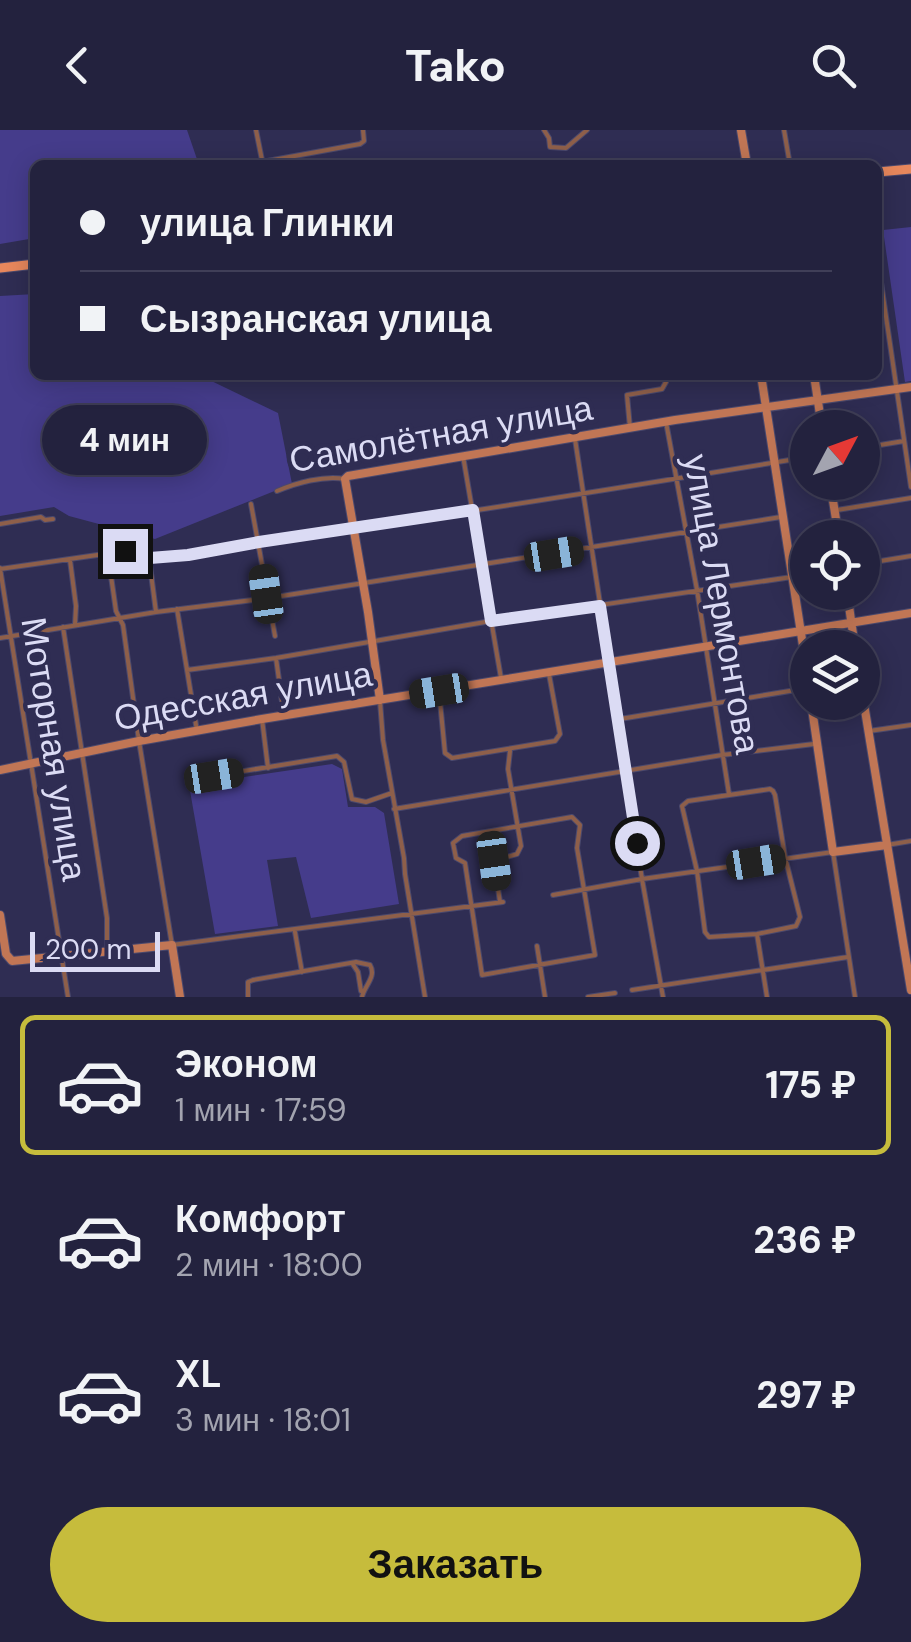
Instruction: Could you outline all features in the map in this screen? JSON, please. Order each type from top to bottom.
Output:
[{"type":"main road","points":[[882,172],[911,169]]},
{"type":"main road","points":[[0,268],[30,265]]},
{"type":"street","points":[[256,130],[262,160]]},
{"type":"street","points":[[278,160],[360,144],[364,141],[363,130]]},
{"type":"street","points":[[544,130],[550,148],[566,148],[587,130]]},
{"type":"street","points":[[741,130],[746,160]]},
{"type":"street","points":[[784,130],[789,160]]},
{"type":"street","points":[[882,290],[911,486]]},
{"type":"street","points":[[630,428],[627,395],[665,387],[666,380]]},
{"type":"street","points":[[762,380],[790,564]]},
{"type":"street","points":[[815,380],[819,410]]},
{"type":"street","name":"Самолётная улица","points":[[276,492],[293,485],[345,479],[370,470],[911,387]]},
{"type":"street","name":"улица Лермонтова","points":[[666,422],[729,794]]},
{"type":"street","points":[[574,438],[663,997]]},
{"type":"street","points":[[880,445],[904,441]]},
{"type":"street","points":[[463,456],[501,682]]},
{"type":"street","points":[[150,558],[790,460]]},
{"type":"street","points":[[345,479],[425,997]]},
{"type":"street","points":[[834,510],[911,498]]},
{"type":"street","points":[[833,500],[836,520]]},
{"type":"street","points":[[251,504],[275,636]]},
{"type":"street","points":[[0,524],[41,517],[52,519]]},
{"type":"street","points":[[0,638],[783,517]]},
{"type":"street","points":[[0,568],[141,551],[150,558],[156,612]]},
{"type":"street","points":[[107,553],[116,612],[124,625],[180,997]]},
{"type":"street","points":[[880,561],[911,556]]},
{"type":"street","points":[[70,559],[75,625]]},
{"type":"street","name":"Моторная улица","points":[[0,568],[68,997]]},
{"type":"street","points":[[187,670],[790,577]]},
{"type":"street","points":[[177,609],[197,730]]},
{"type":"street","points":[[850,610],[853,630]]},
{"type":"street","name":"Одесская улица","points":[[813,630],[911,613]]},
{"type":"street","points":[[62,627],[107,918],[108,952]]},
{"type":"street","name":"Одесская улица","points":[[0,770],[197,730],[790,634]]},
{"type":"street","points":[[276,658],[284,716]]},
{"type":"street","points":[[439,691],[445,753],[455,758],[559,738],[549,674]]},
{"type":"street","points":[[619,719],[790,691]]},
{"type":"street","points":[[262,719],[268,768]]},
{"type":"street","points":[[814,720],[855,997]]},
{"type":"street","points":[[867,720],[911,990]]},
{"type":"street","points":[[869,731],[911,725]]},
{"type":"street","points":[[394,808],[817,743]]},
{"type":"street","points":[[0,915],[4,960],[17,962],[502,902],[494,861],[516,854],[521,846],[508,769],[510,749]]},
{"type":"street","points":[[188,780],[337,756],[344,762],[352,800],[366,802],[392,793]]},
{"type":"street","points":[[774,791],[785,857],[800,917],[796,926],[709,938],[682,806],[688,801],[729,794],[774,791]]},
{"type":"street","points":[[572,817],[580,825],[577,842],[584,889],[595,955],[482,975],[466,863],[456,858],[453,842],[462,836],[572,817]]},
{"type":"street","points":[[553,895],[911,841]]},
{"type":"street","points":[[295,930],[302,972]]},
{"type":"street","points":[[757,934],[768,997]]},
{"type":"street","points":[[537,946],[545,997]]},
{"type":"street","points":[[632,990],[848,957]]},
{"type":"street","points":[[248,997],[248,982],[364,962],[373,974],[361,996]]},
{"type":"street","points":[[352,963],[358,972],[361,996]]},
{"type":"street","points":[[588,997],[615,993]]},
{"type":"shaded area","points":[[0,130],[187,130],[197,160],[30,160],[30,239],[0,244]]},
{"type":"shaded area","points":[[911,227],[911,381],[905,382],[883,230]]},
{"type":"shaded area","points":[[30,294],[30,380],[209,380],[278,413],[292,484],[155,539],[69,516],[54,507],[0,516],[0,296]]},
{"type":"shaded area","points":[[332,764],[342,769],[348,807],[375,807],[384,813],[399,904],[311,918],[296,857],[267,860],[278,926],[215,934],[189,785]]},
{"type":"route","points":[[125,551],[141,551],[150,558],[188,555],[473,510],[491,621],[600,606],[637,843]]}]
